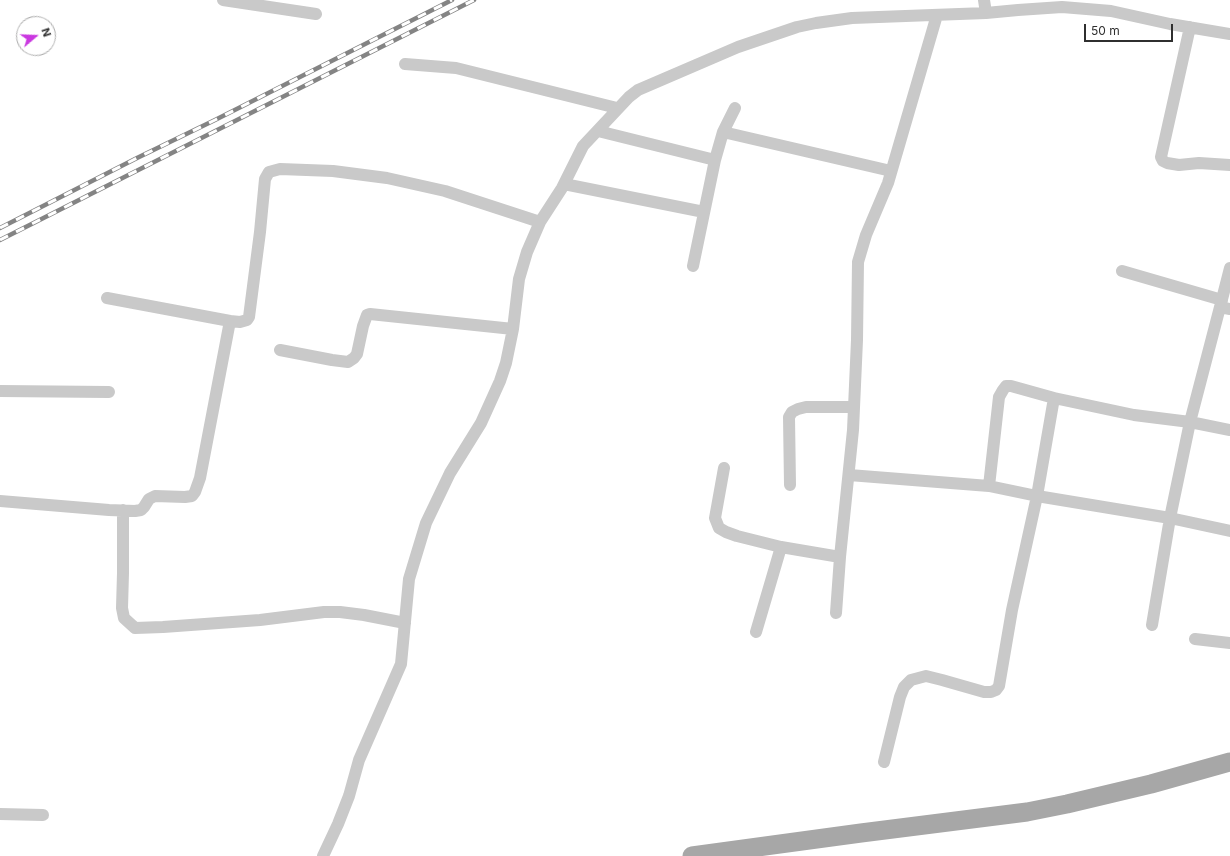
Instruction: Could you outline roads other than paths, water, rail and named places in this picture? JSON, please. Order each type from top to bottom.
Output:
[{"type":"main road","points":[[692,856],[1027,812],[1151,784],[1230,762]]},
{"type":"street","points":[[224,0],[316,14]]},
{"type":"street","points":[[984,0],[986,13]]},
{"type":"street","points":[[323,856],[349,796],[359,760],[401,664],[409,579],[426,523],[450,473],[481,423],[500,381],[506,363],[513,329],[519,279],[527,252],[540,222],[564,184],[583,146],[617,108],[629,97],[649,86],[738,47],[797,27],[852,18],[986,13],[1062,4],[1111,6],[1190,27],[1230,34]]},
{"type":"street","points":[[836,613],[854,407],[858,262],[866,235],[888,183],[937,15]]},
{"type":"street","points":[[1190,27],[1161,157],[1167,163],[1179,165],[1199,163],[1230,165]]},
{"type":"street","points":[[405,64],[456,68],[617,108]]},
{"type":"street","points":[[693,266],[715,160],[723,132],[735,108]]},
{"type":"street","points":[[598,131],[715,160]]},
{"type":"street","points":[[723,132],[891,171]]},
{"type":"street","points":[[107,298],[230,321],[240,322],[247,320],[249,317],[260,232],[265,179],[269,172],[274,170],[333,171],[386,178],[445,191],[540,222]]},
{"type":"street","points":[[564,184],[704,212]]},
{"type":"street","points":[[1152,625],[1170,518],[1190,422],[1224,305],[1230,268]]},
{"type":"street","points":[[1122,270],[1224,305]]},
{"type":"street","points":[[280,350],[348,362],[357,354],[365,319],[370,314],[513,329]]},
{"type":"street","points":[[0,501],[141,510],[144,508],[149,499],[155,496],[192,496],[200,478],[230,321]]},
{"type":"street","points":[[989,486],[999,397],[1006,386],[1011,386],[1054,398],[1134,414],[1190,422],[1230,430]]},
{"type":"street","points":[[0,391],[109,392]]},
{"type":"street","points":[[884,762],[900,697],[904,687],[911,680],[926,676],[984,692],[996,690],[999,686],[1012,610],[1037,496],[1054,398]]},
{"type":"street","points":[[790,485],[789,417],[792,412],[806,407],[854,407]]},
{"type":"street","points":[[724,468],[715,518],[719,528],[737,536],[780,547],[840,558]]},
{"type":"street","points":[[848,475],[989,486],[1037,496],[1170,518],[1230,531]]},
{"type":"street","points":[[123,510],[122,608],[124,618],[135,628],[340,612],[405,623]]},
{"type":"street","points":[[756,632],[780,547]]},
{"type":"street","points":[[1195,639],[1230,643]]},
{"type":"street","points":[[0,814],[43,815]]},
{"type":"railway","points":[[0,228],[452,0]]},
{"type":"railway","points":[[0,240],[474,0]]}]
